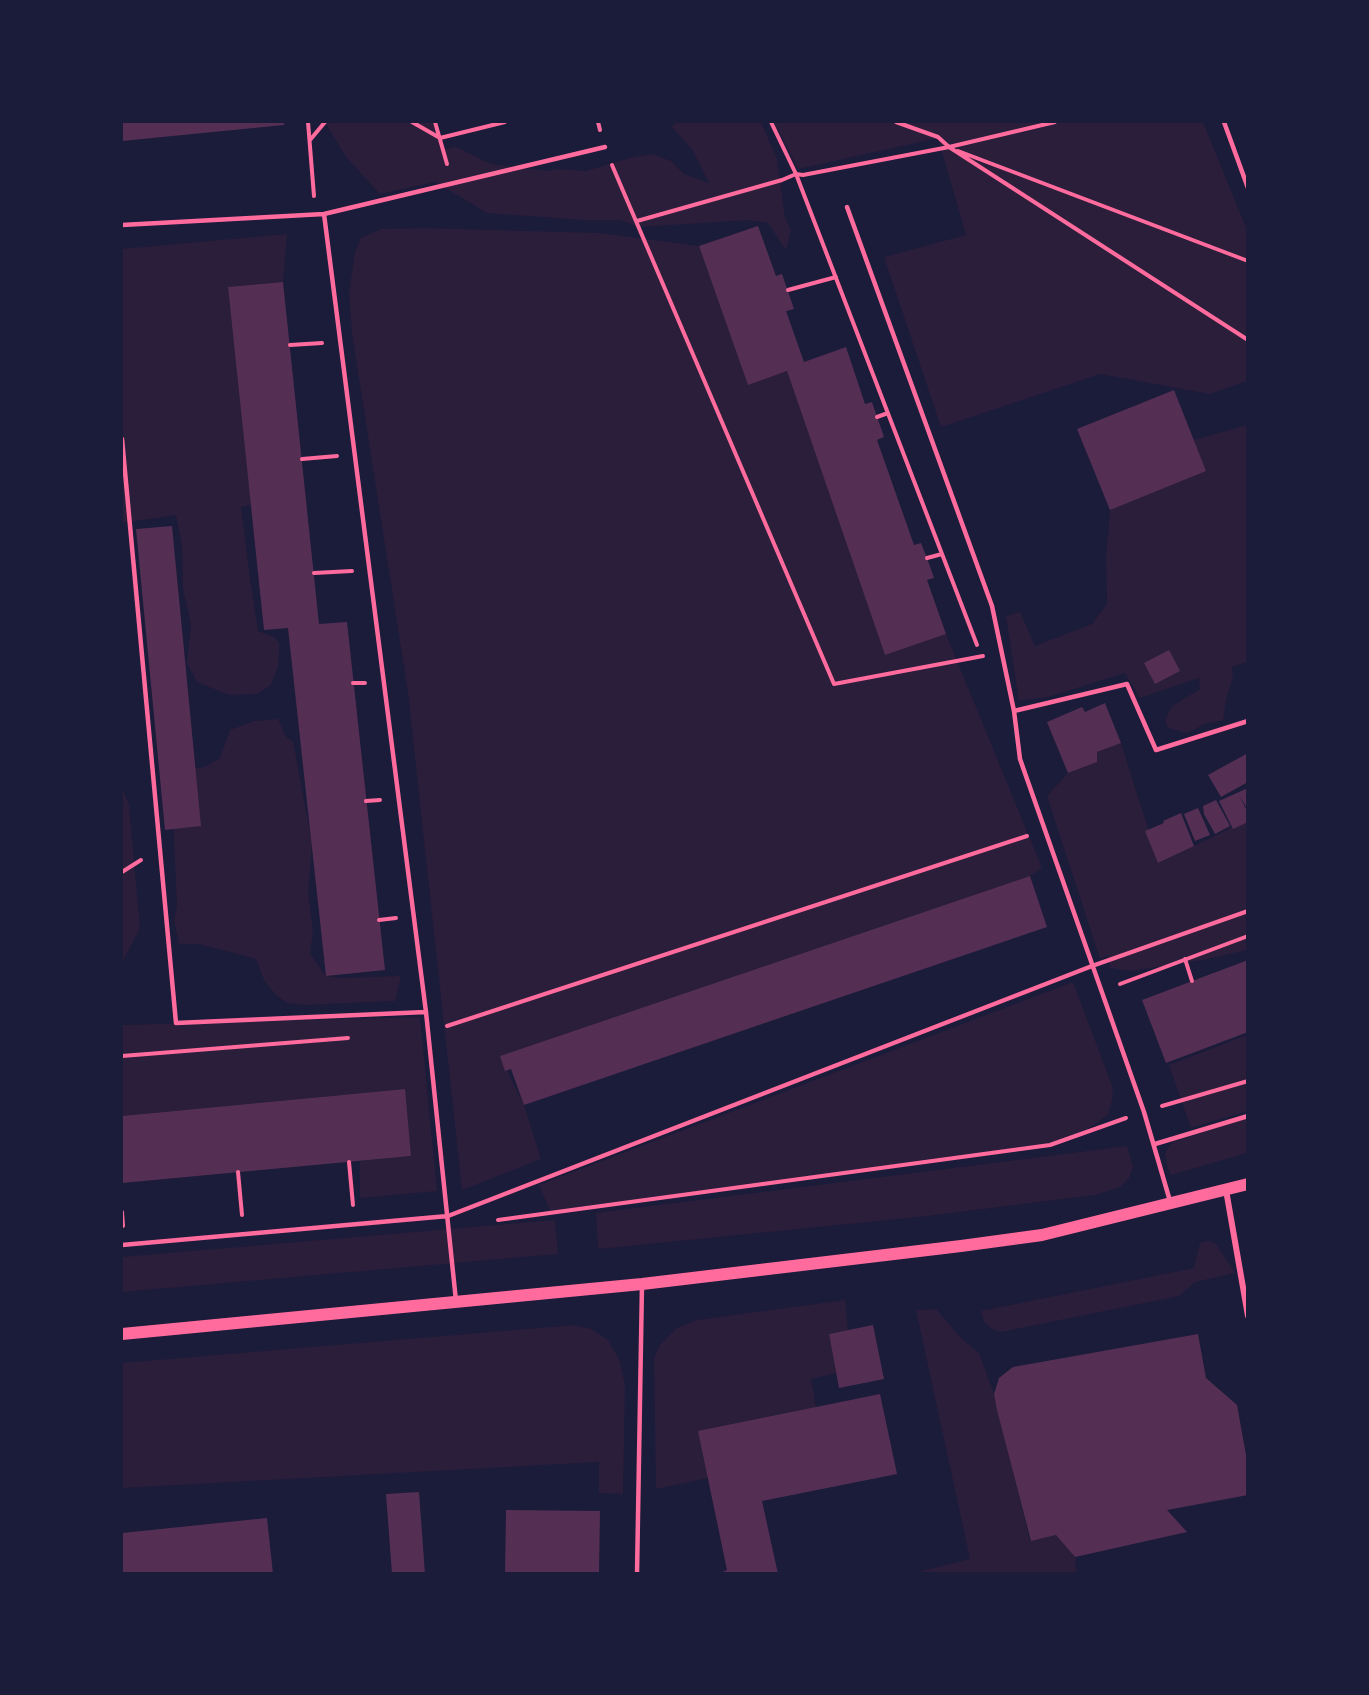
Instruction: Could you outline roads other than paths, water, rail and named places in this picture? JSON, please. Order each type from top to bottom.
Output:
[{"type":"main road","points":[[122,1334],[642,1284],[1042,1235],[1248,1184]]},
{"type":"street","points":[[1226,1189],[1248,1316]]},
{"type":"lane","points":[[1224,122],[1248,188]]},
{"type":"lane","points":[[122,225],[324,214],[605,147]]},
{"type":"lane","points":[[847,207],[992,606],[1014,711],[1020,759],[1155,1144],[1171,1203]]},
{"type":"lane","points":[[324,214],[426,1012],[456,1303]]},
{"type":"lane","points":[[122,439],[176,1023],[426,1012]]},
{"type":"lane","points":[[1014,711],[1126,684],[1155,750],[1248,721]]},
{"type":"lane","points":[[122,1245],[448,1216],[1092,966],[1248,911]]},
{"type":"lane","points":[[1155,1144],[1248,1116]]},
{"type":"lane","points":[[637,1574],[642,1284]]}]
